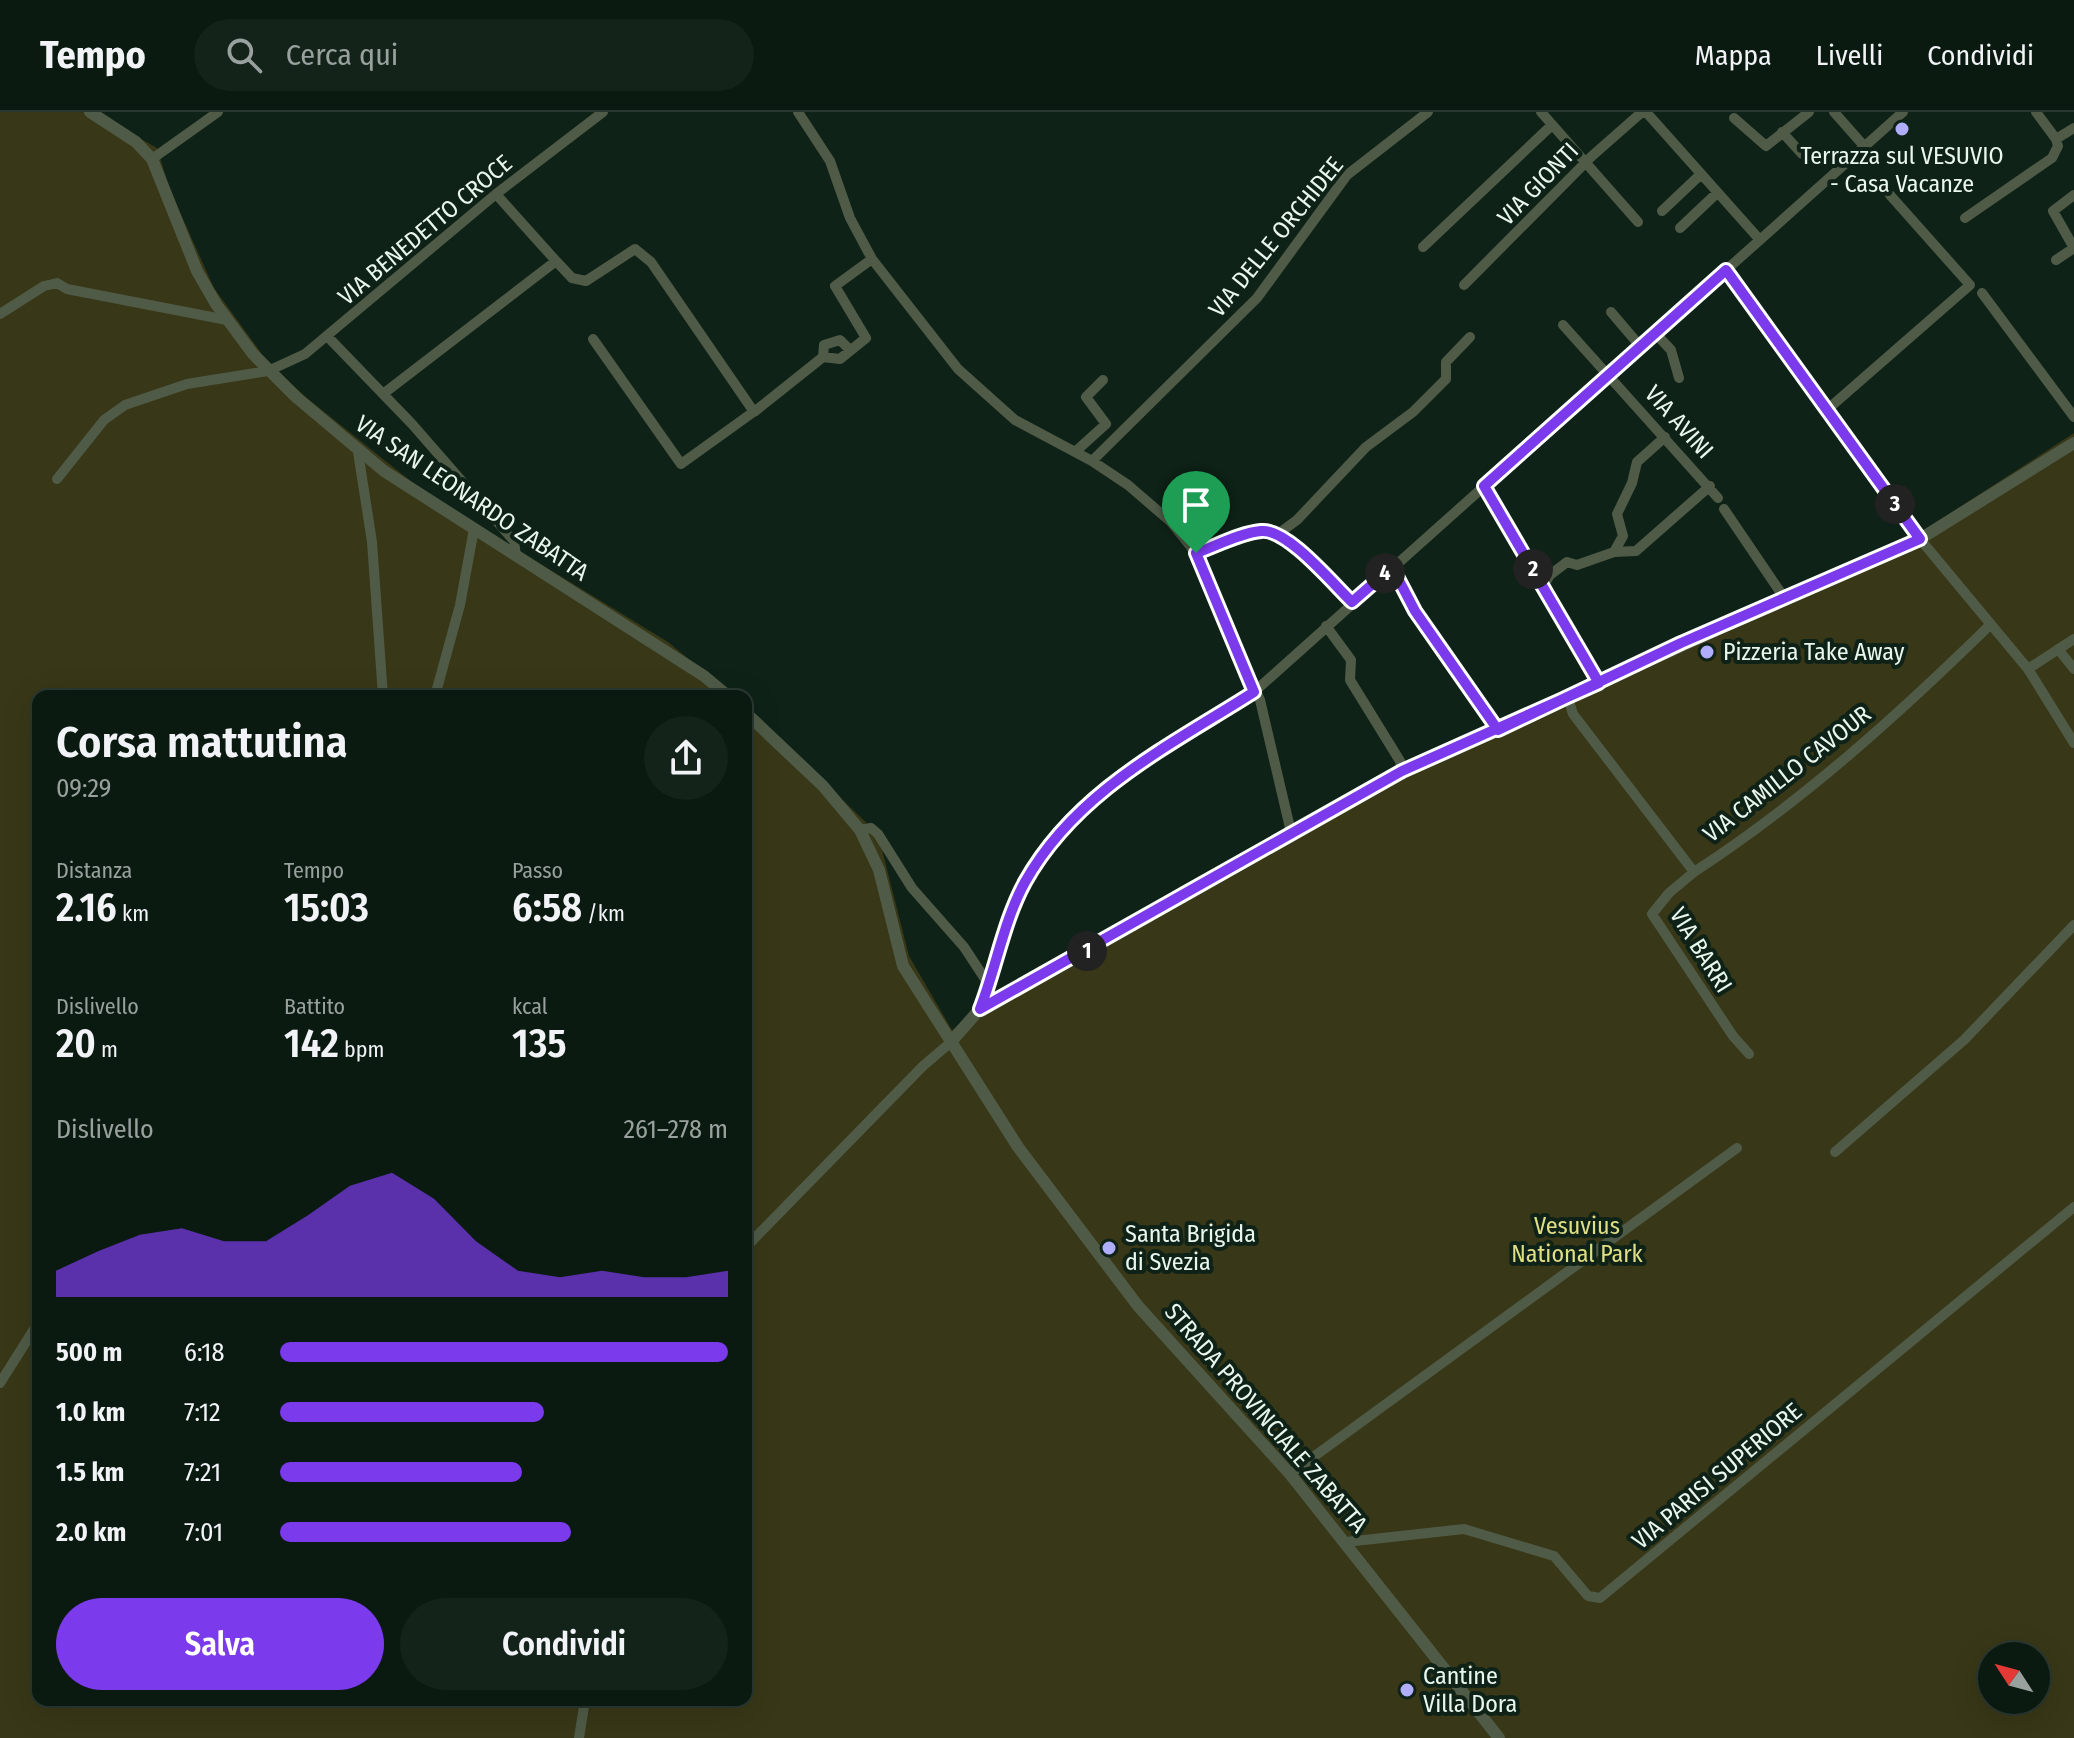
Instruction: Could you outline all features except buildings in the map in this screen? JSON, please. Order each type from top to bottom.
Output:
[{"type":"street","name":"VIA SAN LEONARDO ZABATTA","points":[[90,112],[136,142],[152,159],[197,271],[227,320],[268,371],[358,452],[704,676],[721,690]]},
{"type":"street","points":[[152,159],[218,112]]},
{"type":"street","name":"VIA BENEDETTO CROCE","points":[[57,479],[104,420],[125,405],[187,384],[268,371],[305,354],[496,194],[603,112]]},
{"type":"street","points":[[798,112],[830,161],[850,218],[872,259],[920,323],[988,400],[1038,435],[1092,461],[1171,522],[1196,553],[1260,700],[1291,832]]},
{"type":"street","name":"VIA DELLE ORCHIDEE","points":[[1092,461],[1257,298],[1347,175],[1428,112]]},
{"type":"street","points":[[1541,112],[1638,222]]},
{"type":"street","points":[[1644,112],[1760,240]]},
{"type":"street","name":"VIA GIONTI","points":[[1464,285],[1586,164],[1644,112]]},
{"type":"street","points":[[1734,118],[1766,146],[1809,112]]},
{"type":"street","points":[[1834,112],[1864,146]]},
{"type":"street","points":[[980,1009],[1023,884],[1049,843],[1108,784],[1254,692],[1903,112]]},
{"type":"street","points":[[1965,218],[2052,158],[2058,146],[2056,139],[2036,112]]},
{"type":"street","points":[[1423,247],[1552,125]]},
{"type":"street","points":[[2056,139],[2074,128]]},
{"type":"street","points":[[1782,132],[1802,154]]},
{"type":"street","points":[[1662,211],[1700,175]]},
{"type":"street","points":[[1680,228],[1717,193]]},
{"type":"street","points":[[496,194],[572,278],[586,281],[630,250],[640,250],[717,353],[754,412],[823,357],[840,359],[866,338],[835,286],[872,259]]},
{"type":"street","points":[[1828,409],[1970,285],[1890,195]]},
{"type":"street","points":[[2056,260],[2074,248],[2053,211],[2074,195]]},
{"type":"street","points":[[383,394],[556,261]]},
{"type":"street","points":[[1726,270],[1920,539],[2028,669],[2074,743]]},
{"type":"street","points":[[0,314],[44,286],[57,283],[67,289],[227,320]]},
{"type":"street","points":[[1982,293],[2074,417]]},
{"type":"street","points":[[1611,312],[1640,346]]},
{"type":"street","name":"VIA AVINI","points":[[1563,325],[1718,498]]},
{"type":"street","name":"VIA AVINI","points":[[1655,333],[1671,350],[1679,378]]},
{"type":"street","points":[[328,337],[514,541],[516,556]]},
{"type":"street","points":[[1278,534],[1297,520],[1366,447],[1413,412],[1446,379],[1446,362],[1470,337]]},
{"type":"street","points":[[593,339],[681,464],[752,413]]},
{"type":"street","points":[[823,357],[824,345],[832,340],[840,340],[850,350]]},
{"type":"street","points":[[1075,452],[1106,424],[1086,397],[1103,380]]},
{"type":"street","points":[[1614,552],[1623,536],[1617,514],[1632,483],[1637,462],[1665,437]]},
{"type":"street","points":[[752,1241],[923,1066],[950,1043],[980,1009],[1402,771],[1920,539],[2074,443]]},
{"type":"street","points":[[358,452],[372,542],[383,690]]},
{"type":"street","points":[[1484,486],[1599,683]]},
{"type":"street","points":[[1543,586],[1550,575],[1567,562],[1584,564],[1614,552],[1636,551],[1710,486]]},
{"type":"street","points":[[1724,509],[1785,599]]},
{"type":"street","points":[[437,690],[460,605],[474,529]]},
{"type":"street","points":[[1196,553],[1257,531],[1278,534],[1352,602]]},
{"type":"street","points":[[1392,567],[1415,611],[1498,730]]},
{"type":"street","name":"VIA CAMILLO CAVOUR","points":[[1568,698],[1573,714],[1694,872],[1758,830],[1865,744],[1991,624]]},
{"type":"street","points":[[1326,626],[1351,660],[1350,680],[1400,761],[1402,771]]},
{"type":"street","points":[[2028,669],[2074,639]]},
{"type":"street","points":[[2058,649],[2072,672]]},
{"type":"street","points":[[752,719],[823,786],[860,830],[879,870],[903,966],[950,1043]]},
{"type":"street","points":[[860,830],[871,828],[878,834],[912,888],[964,947],[989,985]]},
{"type":"street","name":"VIA BARRI","points":[[1694,872],[1669,893],[1652,914],[1733,1036],[1749,1054]]},
{"type":"street","points":[[1835,1152],[1964,1040],[2074,925]]},
{"type":"street","name":"STRADA PROVINCIALE ZABATTA","points":[[950,1043],[1018,1147],[1111,1271],[1290,1474],[1499,1738]]},
{"type":"street","points":[[1290,1474],[1737,1148]]},
{"type":"street","name":"VIA PARISI SUPERIORE","points":[[1346,1542],[1464,1529],[1554,1556],[1588,1596],[1600,1598],[2074,1207]]},
{"type":"street","points":[[0,1383],[32,1332]]},
{"type":"street","points":[[579,1738],[584,1706]]},
{"type":"green space","name":"Vesuvius National Park","points":[[0,112],[94,112],[157,148],[170,190],[214,288],[267,361],[307,398],[428,495],[668,642],[727,690],[32,690],[32,1706],[752,1706],[752,712],[878,834],[909,956],[952,1030],[1000,991],[1519,714],[1730,613],[1820,580],[1912,538],[2074,433],[2074,1738],[0,1738]]},
{"type":"place","name":"Terrazza sul VESUVIO - Casa Vacanze","points":[[1902,129]]},
{"type":"place","name":"Pizzeria Take Away","points":[[1707,652]]},
{"type":"place","name":"Santa Brigida di Svezia","points":[[1109,1248]]},
{"type":"place","name":"Cantine Villa Dora","points":[[1407,1690]]},
{"type":"route","points":[[1196,553],[1254,692],[1108,784],[1049,843],[1023,884],[980,1009],[1402,771],[1498,730],[1599,683],[1558,617],[1527,557],[1484,486],[1726,270],[1920,539],[1747,613],[1681,643],[1568,698],[1498,730],[1475,692],[1415,611],[1392,567],[1352,602],[1286,538],[1270,531],[1257,531],[1196,553]]}]
